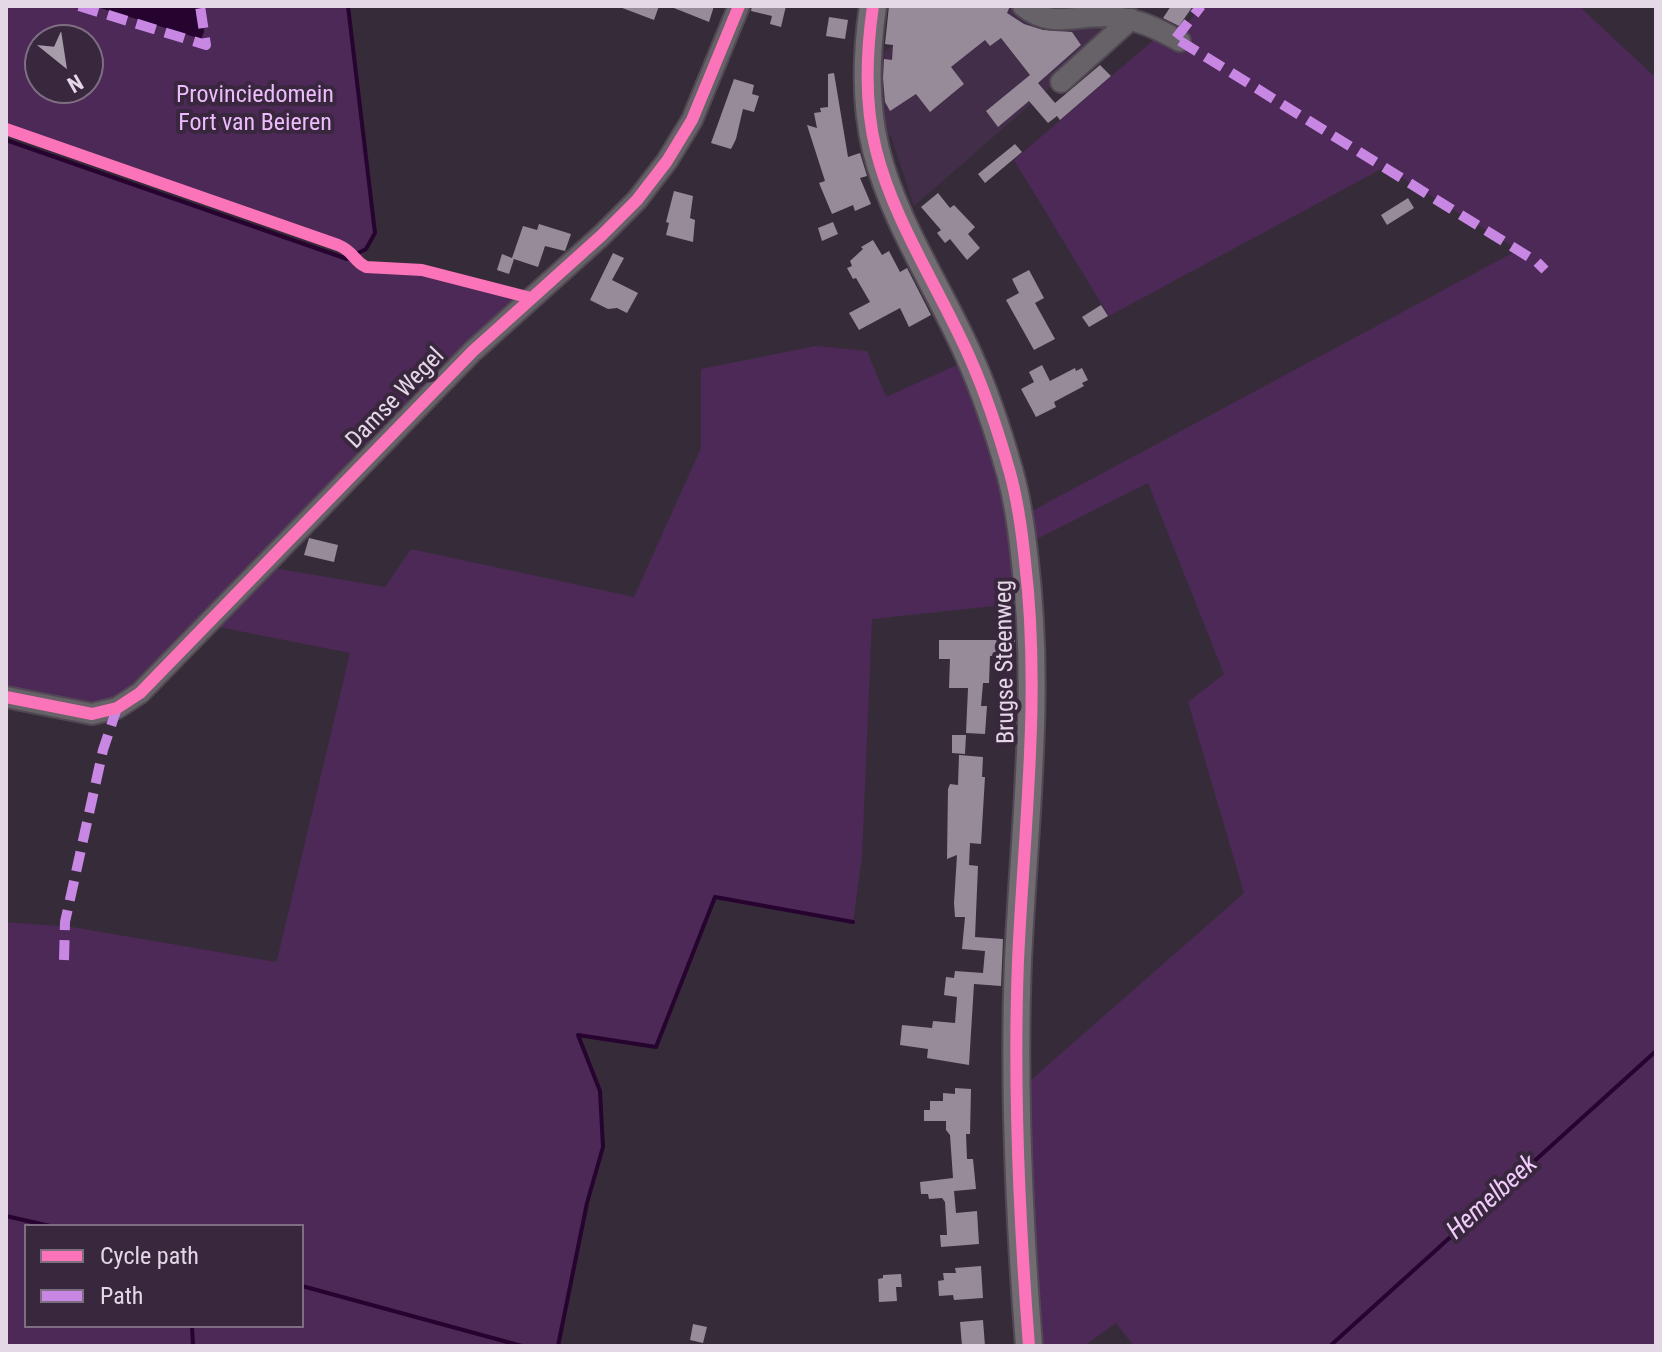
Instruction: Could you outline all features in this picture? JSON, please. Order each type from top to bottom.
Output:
[{"type":"main road","name":"Brugse Steenweg","points":[[873,6],[868,41],[867,95],[876,151],[895,204],[971,359],[993,417],[1020,518],[1030,602],[1032,698],[1018,962],[1015,1089],[1018,1195],[1029,1346]]},
{"type":"street","name":"Damse Wegel","points":[[6,697],[92,714],[117,708],[140,693],[473,351],[637,200],[667,161],[692,120],[739,6]]},
{"type":"street","points":[[1023,6],[1035,16],[1048,19],[1106,16],[1140,21],[1180,41]]},
{"type":"street","points":[[1061,82],[1131,19]]},
{"type":"shaded area","points":[[94,6],[200,6],[204,32],[201,39]]},
{"type":"shaded area","points":[[937,6],[1011,6],[1029,20],[1123,24],[914,206],[891,136],[887,135],[880,95],[879,57]]},
{"type":"green space","name":"Provinciedomein Fort van Beieren","points":[[6,6],[348,6],[375,233],[358,263],[379,268],[422,268],[523,295],[137,690],[106,708],[6,695],[6,140],[357,262],[352,251],[283,231],[6,134]]},
{"type":"green space","points":[[1201,6],[1579,6],[1656,78],[1656,1346],[1134,1346],[1116,1323],[1084,1346],[1040,1346],[1024,1086],[1244,893],[1188,702],[1224,674],[1148,483],[1037,539],[1032,511],[1518,250],[1385,167],[1109,316],[1014,160],[1157,37],[1176,38]]},
{"type":"green space","points":[[816,346],[867,351],[886,397],[959,364],[990,431],[1023,603],[872,619],[862,856],[853,922],[715,898],[656,1047],[578,1035],[600,1091],[603,1147],[587,1203],[558,1346],[6,1346],[6,922],[72,927],[276,962],[278,956],[350,653],[214,626],[268,567],[385,587],[411,549],[634,597],[701,448],[701,369]]},
{"type":"building","points":[[617,6],[659,6],[654,20]]},
{"type":"building","points":[[669,6],[714,6],[709,22]]},
{"type":"building","points":[[752,6],[786,6],[781,27],[770,24],[772,16],[751,11]]},
{"type":"building","points":[[889,6],[1010,6],[1007,13],[1024,24],[1043,30],[1072,32],[1081,45],[1038,83],[1055,103],[1100,65],[1111,76],[1060,120],[1057,116],[1048,123],[1029,101],[998,127],[986,111],[1030,75],[1001,38],[990,46],[985,40],[951,67],[964,84],[930,112],[916,94],[890,111],[885,102],[883,78],[884,59],[892,60],[893,45],[885,44]]},
{"type":"building","points":[[1171,6],[1193,6],[1179,26],[1163,18]]},
{"type":"building","points":[[829,17],[848,20],[845,39],[826,36]]},
{"type":"building","points":[[834,73],[848,157],[860,153],[867,176],[860,178],[871,204],[855,211],[853,205],[832,214],[819,183],[825,181],[807,125],[817,128],[814,113],[828,107],[828,74]]},
{"type":"building","points":[[734,79],[754,85],[752,94],[759,96],[754,112],[743,109],[731,149],[711,143]]},
{"type":"building","points":[[1015,144],[1022,152],[985,183],[978,174]]},
{"type":"building","points":[[674,191],[693,196],[690,218],[695,220],[693,242],[666,235]]},
{"type":"building","points":[[938,193],[950,208],[954,205],[975,227],[968,234],[980,248],[967,260],[950,239],[945,243],[937,233],[941,230],[921,207]]},
{"type":"building","points":[[1408,198],[1414,208],[1387,225],[1381,215]]},
{"type":"building","points":[[833,222],[838,234],[822,241],[818,228]]},
{"type":"building","points":[[539,224],[571,234],[565,251],[545,246],[538,267],[514,259],[509,274],[497,270],[502,254],[512,258],[523,226],[537,230]]},
{"type":"building","points":[[873,240],[882,255],[889,251],[900,272],[907,268],[931,315],[909,327],[900,308],[859,330],[849,313],[870,302],[847,268],[852,266],[850,261],[863,249],[861,247]]},
{"type":"building","points":[[613,253],[624,258],[612,280],[638,293],[627,313],[617,308],[608,309],[590,300]]},
{"type":"building","points":[[1029,270],[1044,298],[1035,303],[1055,339],[1034,350],[1006,300],[1019,293],[1012,279]]},
{"type":"building","points":[[1101,305],[1108,316],[1089,327],[1082,317]]},
{"type":"building","points":[[1042,365],[1050,381],[1075,368],[1076,371],[1082,368],[1088,380],[1082,383],[1084,386],[1054,402],[1056,407],[1036,417],[1021,389],[1034,382],[1029,372]]},
{"type":"building","points":[[309,538],[338,545],[334,562],[304,555]]},
{"type":"building","points":[[939,640],[1015,640],[1015,654],[990,656],[989,683],[983,683],[981,706],[987,706],[985,734],[966,733],[968,688],[949,688],[950,659],[939,659]]},
{"type":"building","points":[[952,735],[966,735],[965,754],[952,753]]},
{"type":"building","points":[[959,755],[983,757],[982,777],[985,777],[981,844],[970,843],[969,865],[978,866],[975,937],[1003,939],[1001,986],[974,984],[969,1065],[927,1058],[928,1049],[900,1045],[902,1025],[932,1028],[933,1021],[955,1023],[957,997],[944,995],[946,977],[954,978],[955,971],[983,973],[985,951],[962,949],[965,917],[955,917],[954,903],[957,855],[947,859],[948,789],[950,784],[958,785]]},
{"type":"building","points":[[955,1088],[971,1089],[970,1134],[966,1134],[967,1159],[973,1159],[976,1189],[954,1191],[956,1213],[977,1211],[979,1244],[941,1247],[940,1235],[947,1235],[945,1202],[942,1198],[929,1199],[928,1194],[921,1194],[920,1182],[953,1178],[950,1135],[946,1130],[946,1121],[924,1121],[924,1110],[930,1110],[930,1101],[943,1101],[943,1093],[955,1094]]},
{"type":"building","points":[[981,1266],[983,1298],[954,1300],[953,1295],[939,1296],[938,1281],[944,1280],[943,1273],[956,1273],[955,1268]]},
{"type":"building","points":[[901,1274],[902,1287],[896,1287],[897,1301],[879,1302],[878,1279],[883,1275]]},
{"type":"building","points":[[983,1320],[985,1346],[962,1346],[960,1322]]},
{"type":"building","points":[[693,1324],[707,1327],[703,1343],[690,1340]]},
{"type":"waterway","points":[[6,140],[347,259],[366,249],[375,233],[348,6]]},
{"type":"waterway","points":[[558,1346],[587,1203],[603,1147],[600,1091],[578,1035],[656,1047],[715,897],[853,922]]},
{"type":"waterway","name":"Hemelbeek","points":[[1330,1346],[1656,1051]]},
{"type":"waterway","points":[[6,1216],[41,1224]]},
{"type":"waterway","points":[[304,1287],[522,1346]]},
{"type":"waterway","points":[[192,1328],[193,1346]]},
{"type":"marked path","points":[[79,6],[206,45],[200,6]]},
{"type":"marked path","points":[[1176,38],[1201,6]]},
{"type":"marked path","points":[[1180,41],[1537,262],[1545,270]]},
{"type":"marked path","points":[[64,960],[65,922],[103,750],[117,708]]},
{"type":"cycle path","points":[[6,697],[92,714],[117,708],[140,693],[473,351],[637,200],[667,161],[692,120],[739,6]]},
{"type":"cycle path","points":[[873,6],[867,78],[869,114],[876,150],[894,203],[987,399],[1013,484],[1023,540],[1032,661],[1016,1057],[1020,1202],[1029,1346]]},
{"type":"cycle path","points":[[6,129],[338,245],[366,267],[422,270],[531,298]]}]
